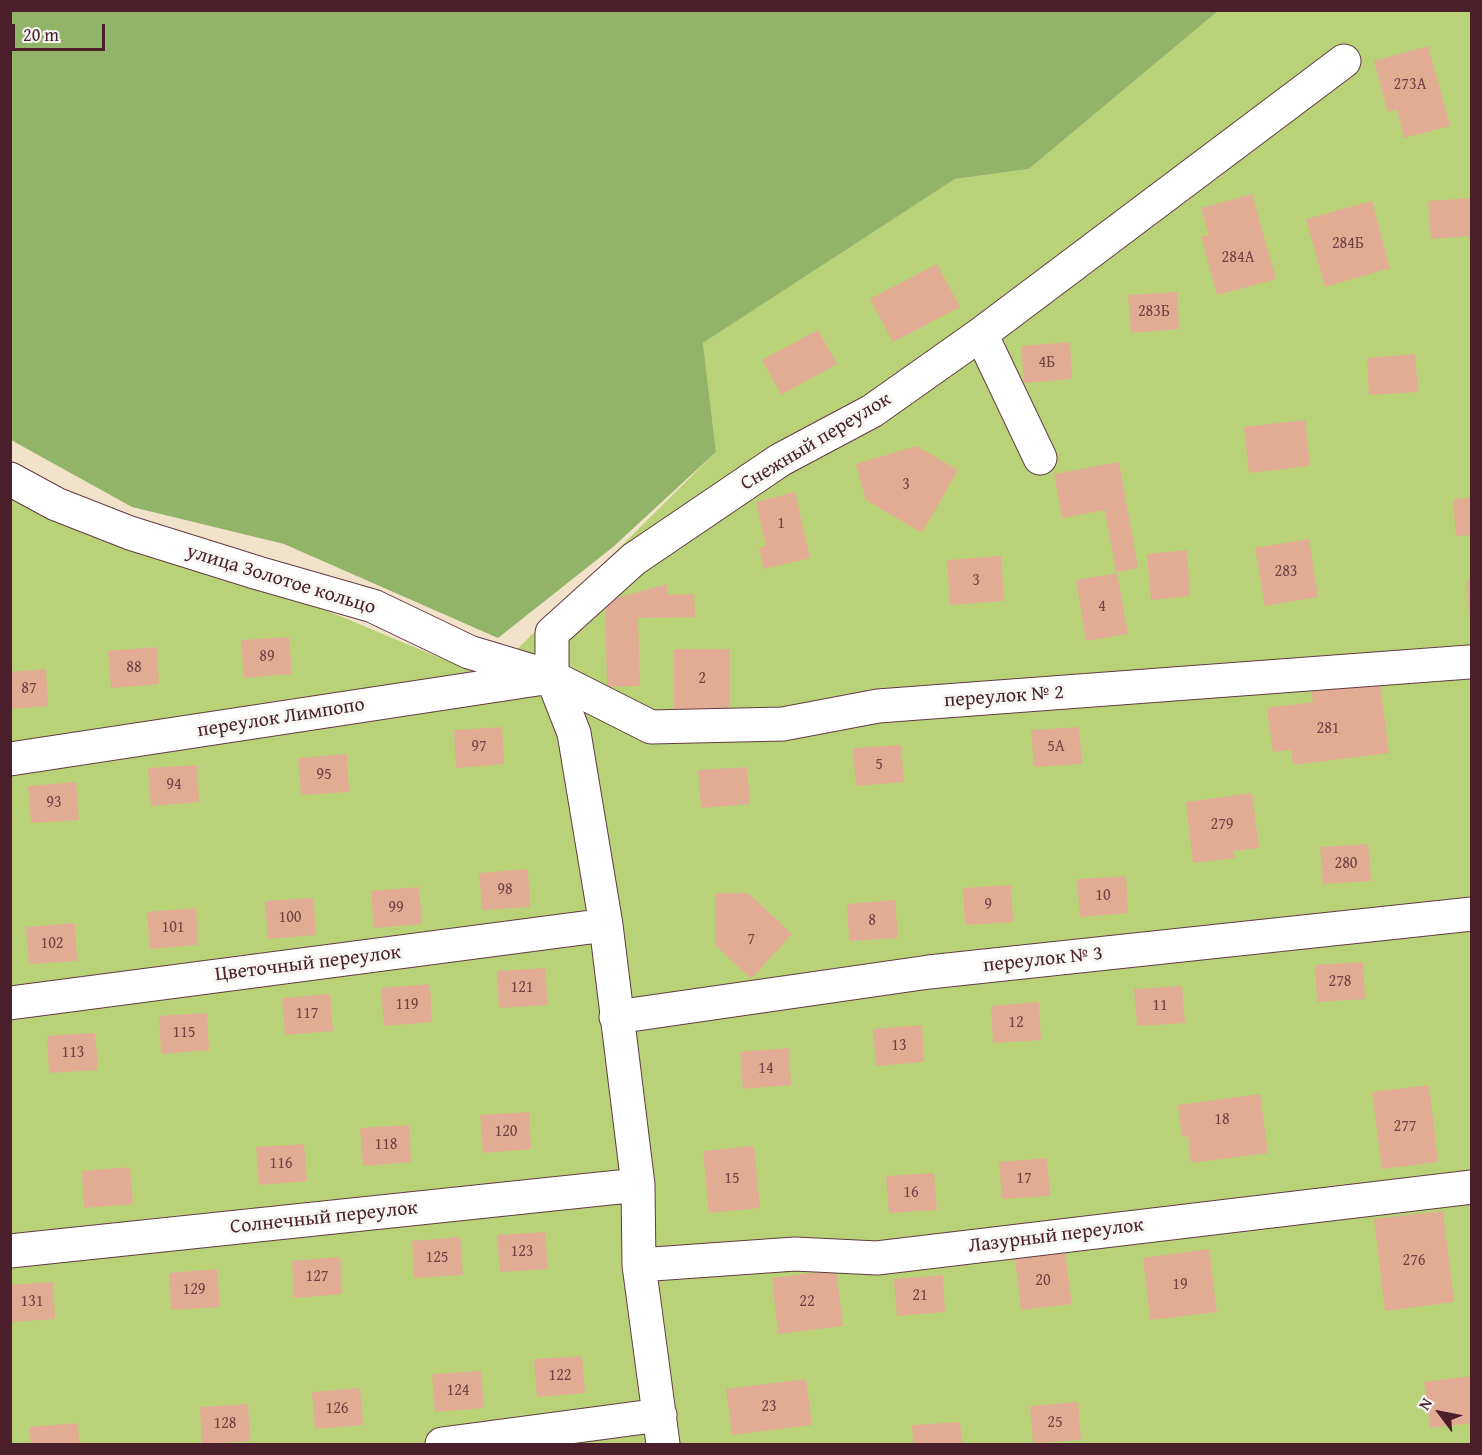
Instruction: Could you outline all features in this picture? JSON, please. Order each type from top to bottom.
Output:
[{"type":"street","name":"Снежный переулок","points":[[552,677],[552,633],[634,559],[780,460],[872,411],[981,334],[1344,61]]},
{"type":"street","points":[[981,334],[1040,458]]},
{"type":"street","name":"улица Золотое кольцо","points":[[10,479],[56,504],[130,533],[373,606],[469,652],[552,677]]},
{"type":"street","name":"переулок № 2","points":[[552,677],[651,727],[783,724],[878,706],[1469,662]]},
{"type":"street","points":[[442,1444],[661,1430],[639,1265],[639,1185],[606,925],[574,733],[552,677]]},
{"type":"street","name":"переулок Лимпопо","points":[[10,759],[552,677]]},
{"type":"street","name":"переулок № 3","points":[[616,1017],[930,972],[1472,914]]},
{"type":"street","name":"Цветочный переулок","points":[[10,1003],[606,925]]},
{"type":"street","name":"Солнечный переулок","points":[[10,1251],[639,1185]]},
{"type":"street","name":"Лазурный переулок","points":[[639,1265],[795,1254],[877,1257],[1472,1186]]},
{"type":"green space","points":[[11,10],[1218,11],[1029,169],[955,179],[703,343],[716,452],[613,547],[498,638],[284,544],[132,507],[11,440]]},
{"type":"green space","points":[[1218,11],[1471,11],[1471,1444],[11,1444],[11,490],[102,531],[340,616],[488,678],[716,452],[703,343],[955,179],[1029,169]]},
{"type":"building","points":[[1428,46],[1450,126],[1404,138],[1397,109],[1388,112],[1374,61]]},
{"type":"building","points":[[1252,194],[1276,279],[1217,295],[1201,236],[1209,235],[1201,208]]},
{"type":"building","points":[[1472,198],[1472,236],[1431,239],[1428,201]]},
{"type":"building","points":[[1372,201],[1390,268],[1325,287],[1306,219]]},
{"type":"building","points":[[937,264],[960,307],[893,342],[870,299]]},
{"type":"building","points":[[1177,292],[1179,329],[1131,333],[1128,295]]},
{"type":"building","points":[[818,330],[837,364],[781,395],[762,360]]},
{"type":"building","points":[[1070,342],[1072,379],[1024,383],[1021,346]]},
{"type":"building","points":[[1415,354],[1418,392],[1369,395],[1367,358]]},
{"type":"building","points":[[1305,420],[1310,466],[1249,473],[1244,427]]},
{"type":"building","points":[[916,446],[958,470],[922,533],[866,500],[856,464]]},
{"type":"building","points":[[1119,462],[1138,568],[1116,572],[1105,510],[1062,518],[1054,474]]},
{"type":"building","points":[[795,492],[810,558],[764,569],[759,548],[766,546],[756,502]]},
{"type":"building","points":[[1472,498],[1472,535],[1456,536],[1453,499]]},
{"type":"building","points":[[1309,539],[1318,597],[1265,606],[1255,548]]},
{"type":"building","points":[[1187,550],[1190,596],[1151,600],[1147,554]]},
{"type":"building","points":[[1001,556],[1004,601],[950,605],[947,560]]},
{"type":"building","points":[[1117,573],[1128,634],[1086,641],[1076,580]]},
{"type":"building","points":[[1467,579],[1472,579],[1472,616],[1469,616]]},
{"type":"building","points":[[667,584],[668,595],[694,594],[695,617],[638,618],[640,686],[607,687],[605,601]]},
{"type":"building","points":[[289,637],[292,674],[244,678],[241,640]]},
{"type":"building","points":[[157,647],[159,684],[111,688],[108,651]]},
{"type":"building","points":[[674,649],[729,649],[729,710],[674,710]]},
{"type":"building","points":[[46,669],[48,706],[10,709],[10,672]]},
{"type":"building","points":[[1380,683],[1389,753],[1293,765],[1291,750],[1273,752],[1267,708],[1313,702],[1311,692]]},
{"type":"building","points":[[502,727],[504,764],[456,768],[454,730]]},
{"type":"building","points":[[1079,727],[1082,764],[1034,767],[1031,730]]},
{"type":"building","points":[[901,745],[904,782],[856,786],[853,748]]},
{"type":"building","points":[[347,754],[349,792],[301,795],[298,758]]},
{"type":"building","points":[[197,765],[199,802],[151,806],[148,768]]},
{"type":"building","points":[[747,767],[750,804],[701,808],[698,770]]},
{"type":"building","points":[[76,782],[79,820],[31,823],[28,786]]},
{"type":"building","points":[[1252,793],[1259,848],[1234,851],[1235,858],[1193,863],[1186,802]]},
{"type":"building","points":[[1368,844],[1371,881],[1323,884],[1320,847]]},
{"type":"building","points":[[528,869],[530,907],[482,910],[479,873]]},
{"type":"building","points":[[1126,876],[1128,913],[1080,917],[1077,879]]},
{"type":"building","points":[[1011,885],[1013,922],[965,925],[963,888]]},
{"type":"building","points":[[419,887],[422,924],[374,928],[371,891]]},
{"type":"building","points":[[715,893],[748,893],[792,934],[751,979],[715,945]]},
{"type":"building","points":[[313,898],[316,935],[268,939],[265,901]]},
{"type":"building","points":[[895,900],[898,938],[849,941],[847,904]]},
{"type":"building","points":[[196,908],[198,945],[150,949],[147,912]]},
{"type":"building","points":[[75,923],[77,961],[29,964],[26,927]]},
{"type":"building","points":[[1363,962],[1365,999],[1317,1002],[1315,965]]},
{"type":"building","points":[[545,968],[548,1005],[499,1008],[497,971]]},
{"type":"building","points":[[430,984],[432,1022],[384,1026],[381,988]]},
{"type":"building","points":[[1182,986],[1185,1023],[1137,1026],[1134,989]]},
{"type":"building","points":[[330,994],[333,1031],[285,1035],[282,998]]},
{"type":"building","points":[[1039,1002],[1041,1040],[993,1043],[991,1006]]},
{"type":"building","points":[[207,1013],[209,1050],[161,1054],[159,1016]]},
{"type":"building","points":[[922,1025],[924,1062],[876,1066],[873,1029]]},
{"type":"building","points":[[95,1033],[98,1070],[49,1073],[47,1036]]},
{"type":"building","points":[[789,1048],[791,1085],[743,1089],[740,1052]]},
{"type":"building","points":[[1429,1085],[1438,1162],[1382,1169],[1372,1092]]},
{"type":"building","points":[[1260,1094],[1268,1153],[1191,1163],[1188,1136],[1182,1137],[1178,1105]]},
{"type":"building","points":[[529,1112],[531,1149],[483,1153],[480,1115]]},
{"type":"building","points":[[409,1125],[411,1162],[363,1166],[360,1128]]},
{"type":"building","points":[[304,1144],[307,1181],[259,1185],[256,1147]]},
{"type":"building","points":[[754,1146],[760,1208],[709,1213],[703,1151]]},
{"type":"building","points":[[1047,1158],[1050,1196],[1002,1199],[999,1162]]},
{"type":"building","points":[[130,1167],[133,1204],[84,1208],[82,1171]]},
{"type":"building","points":[[934,1173],[937,1210],[889,1213],[886,1176]]},
{"type":"building","points":[[1443,1211],[1454,1302],[1385,1311],[1374,1219]]},
{"type":"building","points":[[545,1232],[548,1269],[500,1272],[497,1235]]},
{"type":"building","points":[[460,1237],[463,1275],[414,1278],[412,1241]]},
{"type":"building","points":[[1209,1249],[1217,1312],[1150,1320],[1143,1258]]},
{"type":"building","points":[[1065,1252],[1072,1304],[1021,1310],[1015,1259]]},
{"type":"building","points":[[340,1257],[342,1294],[294,1298],[292,1261]]},
{"type":"building","points":[[217,1269],[220,1307],[171,1310],[169,1273]]},
{"type":"building","points":[[836,1270],[843,1326],[778,1334],[772,1278]]},
{"type":"building","points":[[943,1275],[945,1312],[897,1316],[894,1279]]},
{"type":"building","points":[[53,1282],[55,1319],[10,1322],[10,1285]]},
{"type":"building","points":[[582,1356],[585,1393],[537,1397],[534,1359]]},
{"type":"building","points":[[481,1371],[484,1408],[435,1412],[432,1374]]},
{"type":"building","points":[[1472,1376],[1472,1423],[1430,1428],[1424,1382]]},
{"type":"building","points":[[806,1379],[812,1425],[732,1435],[726,1389]]},
{"type":"building","points":[[360,1388],[363,1425],[315,1429],[312,1392]]},
{"type":"building","points":[[1078,1402],[1081,1440],[1033,1443],[1030,1406]]},
{"type":"building","points":[[248,1404],[250,1441],[202,1444],[200,1407]]},
{"type":"building","points":[[960,1422],[962,1444],[913,1444],[912,1425]]},
{"type":"building","points":[[78,1423],[79,1444],[31,1444],[29,1427]]}]
